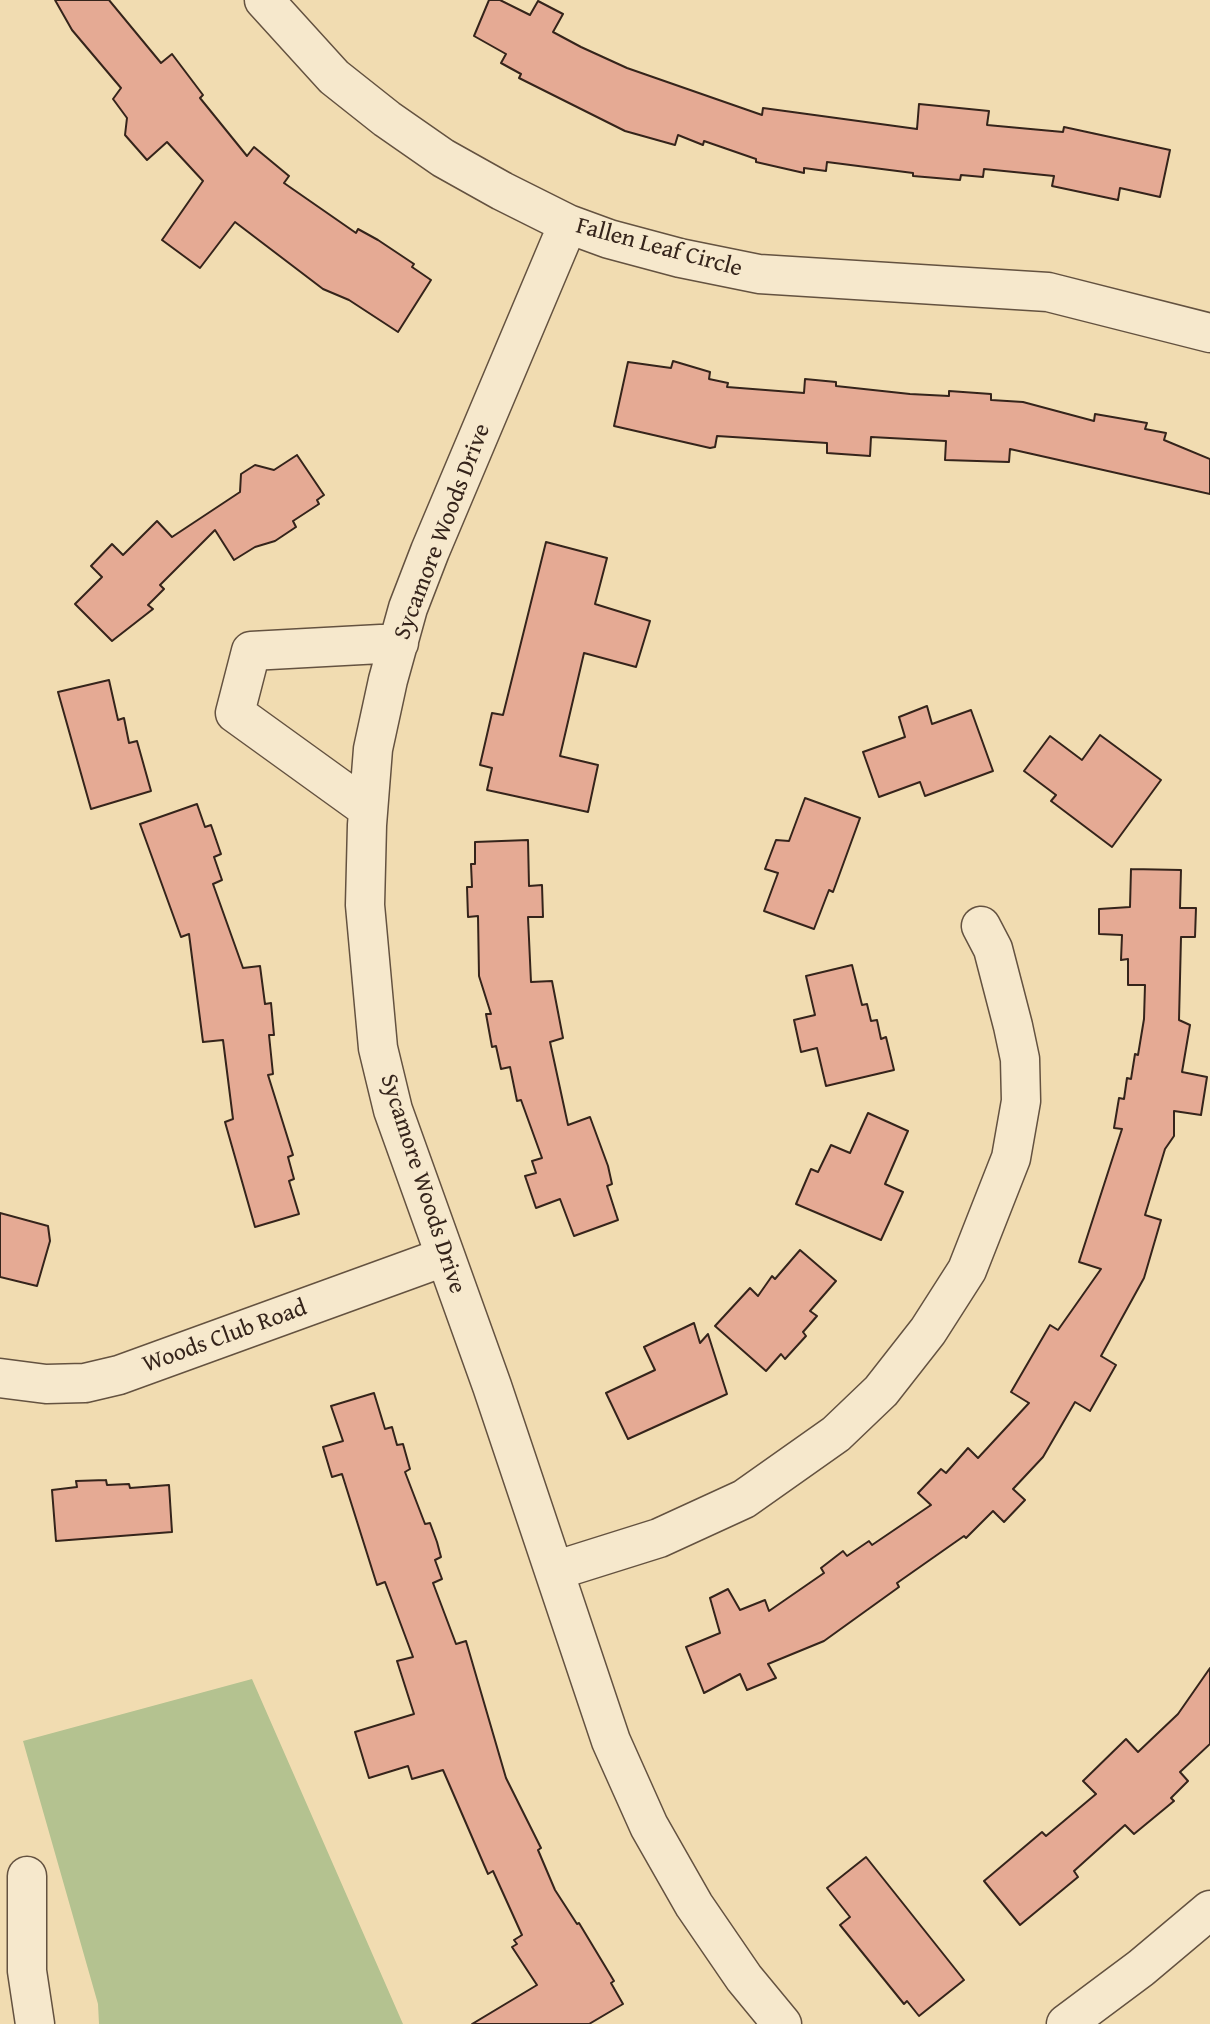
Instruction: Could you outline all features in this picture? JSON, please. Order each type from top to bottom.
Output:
[{"type":"street","name":"Fallen Leaf Circle","points":[[264,0],[334,78],[387,119],[443,158],[568,224],[680,258],[759,274],[1048,292],[1210,333]]},
{"type":"street","name":"Sycamore Woods Drive","points":[[568,224],[408,608],[373,749],[365,905],[378,1048],[393,1110],[492,1386],[611,1741],[649,1826],[701,1916],[744,1978],[782,2024]]},
{"type":"street","points":[[368,809],[235,713],[251,651],[398,643]]},
{"type":"street","points":[[554,1571],[659,1538],[744,1499],[836,1434],[881,1391],[928,1331],[967,1270],[1011,1158],[1021,1101],[1020,1059],[1013,1026],[993,949],[981,926]]},
{"type":"street","name":"Woods Club Road","points":[[0,1378],[46,1384],[85,1382],[119,1375],[444,1257]]},
{"type":"street","points":[[26,1876],[27,1970],[35,2024]]},
{"type":"street","points":[[1066,2024],[1141,1968],[1210,1910]]},
{"type":"green space","points":[[252,1679],[403,2024],[99,2024],[98,2004],[23,1741]]},
{"type":"building","points":[[55,0],[109,0],[161,63],[172,54],[203,95],[200,98],[247,156],[254,147],[289,176],[284,183],[356,233],[358,229],[378,240],[414,264],[412,267],[431,280],[398,332],[349,300],[323,289],[235,222],[200,268],[162,240],[203,181],[167,142],[147,160],[125,135],[127,118],[113,99],[121,88],[72,30]]},
{"type":"building","points":[[489,0],[500,0],[530,15],[538,1],[563,14],[553,32],[581,47],[627,68],[762,115],[763,108],[917,129],[919,104],[989,111],[987,125],[1063,132],[1064,127],[1170,150],[1160,197],[1120,188],[1118,200],[1052,186],[1054,176],[984,169],[983,177],[961,175],[960,180],[913,176],[913,173],[827,162],[826,171],[804,168],[804,173],[756,162],[756,159],[704,141],[703,145],[678,135],[675,145],[625,131],[519,78],[521,74],[501,63],[506,54],[474,36]]},
{"type":"building","points":[[673,361],[710,372],[709,379],[728,383],[727,387],[804,393],[805,379],[836,382],[836,386],[910,394],[949,396],[949,391],[991,394],[991,400],[1023,402],[1094,421],[1095,414],[1147,423],[1145,429],[1166,433],[1164,440],[1210,459],[1210,494],[1010,449],[1009,462],[945,460],[946,441],[871,437],[870,456],[827,453],[827,443],[717,436],[715,447],[710,448],[614,426],[628,362],[671,368]]},
{"type":"building","points":[[297,455],[324,495],[317,500],[319,504],[293,521],[296,527],[275,541],[255,547],[234,560],[215,530],[160,585],[164,589],[148,605],[153,609],[112,641],[75,604],[102,577],[91,566],[112,544],[123,555],[157,521],[172,537],[240,492],[241,474],[255,465],[274,470]]},
{"type":"building","points":[[546,542],[607,558],[595,604],[650,621],[636,667],[584,653],[560,756],[598,765],[588,812],[487,790],[492,768],[480,765],[492,713],[503,715]]},
{"type":"building","points":[[109,680],[118,720],[124,718],[129,743],[137,741],[151,791],[91,809],[58,692]]},
{"type":"building","points":[[927,706],[932,724],[971,710],[993,771],[925,796],[920,782],[879,797],[863,752],[905,737],[899,717]]},
{"type":"building","points":[[1100,735],[1161,780],[1112,847],[1051,801],[1056,795],[1024,771],[1050,736],[1082,760]]},
{"type":"building","points":[[805,798],[860,818],[833,892],[829,890],[814,929],[764,911],[778,873],[765,869],[776,840],[789,841]]},
{"type":"building","points":[[197,804],[205,827],[211,825],[221,854],[214,857],[222,880],[213,884],[243,968],[260,966],[265,1004],[271,1003],[274,1035],[269,1035],[273,1074],[268,1075],[293,1155],[288,1157],[294,1179],[289,1181],[299,1214],[255,1227],[225,1122],[233,1119],[223,1040],[203,1042],[189,934],[181,937],[140,824]]},
{"type":"building","points":[[528,840],[529,886],[542,885],[543,917],[528,917],[531,982],[552,981],[563,1038],[550,1042],[568,1125],[590,1117],[608,1166],[612,1184],[607,1186],[618,1220],[574,1236],[560,1199],[536,1208],[525,1176],[536,1173],[532,1161],[542,1158],[521,1100],[517,1101],[510,1067],[501,1069],[496,1046],[492,1047],[486,1014],[491,1014],[479,976],[478,916],[468,917],[467,887],[472,887],[471,864],[475,864],[475,842]]},
{"type":"building","points":[[1131,869],[1181,870],[1180,908],[1196,908],[1195,937],[1181,937],[1179,1020],[1190,1025],[1182,1072],[1207,1077],[1201,1115],[1174,1111],[1174,1136],[1165,1149],[1145,1215],[1161,1220],[1144,1278],[1101,1356],[1116,1365],[1090,1411],[1075,1402],[1043,1457],[1013,1489],[1025,1500],[1004,1522],[993,1511],[966,1538],[964,1536],[897,1583],[899,1587],[824,1641],[768,1664],[776,1678],[747,1690],[740,1674],[704,1693],[686,1647],[720,1633],[710,1598],[728,1589],[740,1610],[765,1600],[769,1611],[824,1573],[821,1568],[843,1551],[847,1556],[869,1541],[872,1545],[931,1505],[918,1493],[941,1469],[946,1473],[968,1448],[978,1458],[1029,1403],[1011,1392],[1050,1325],[1058,1330],[1101,1269],[1079,1262],[1122,1129],[1114,1128],[1119,1098],[1124,1099],[1127,1078],[1131,1079],[1135,1054],[1138,1055],[1144,1019],[1145,985],[1128,985],[1128,959],[1121,960],[1122,935],[1099,934],[1099,909],[1130,907]]},
{"type":"building","points":[[852,965],[862,1005],[867,1004],[871,1021],[877,1020],[881,1039],[886,1037],[894,1070],[826,1086],[817,1048],[801,1052],[794,1020],[815,1015],[806,976]]},
{"type":"building","points":[[868,1113],[908,1131],[885,1184],[903,1192],[881,1240],[796,1204],[811,1169],[818,1172],[831,1145],[850,1153]]},
{"type":"building","points":[[0,1213],[48,1226],[50,1241],[37,1286],[0,1277]]},
{"type":"building","points":[[800,1250],[836,1281],[810,1311],[817,1316],[803,1332],[806,1336],[785,1359],[781,1354],[766,1371],[715,1326],[750,1288],[758,1296],[772,1276],[775,1279]]},
{"type":"building","points":[[694,1323],[700,1343],[708,1334],[727,1394],[628,1439],[606,1393],[655,1370],[644,1347]]},
{"type":"building","points":[[374,1393],[385,1429],[392,1427],[397,1445],[403,1444],[410,1469],[405,1472],[425,1524],[430,1523],[437,1542],[441,1557],[435,1560],[442,1579],[433,1583],[456,1644],[466,1641],[506,1778],[541,1848],[538,1850],[555,1890],[577,1924],[579,1923],[614,1981],[611,1983],[623,2004],[589,2024],[472,2024],[537,1985],[512,1947],[517,1944],[514,1940],[522,1935],[493,1871],[488,1874],[443,1770],[412,1779],[408,1766],[369,1778],[355,1732],[414,1714],[397,1661],[413,1657],[385,1582],[377,1585],[342,1474],[332,1477],[323,1447],[343,1441],[331,1406]]},
{"type":"building","points":[[106,1480],[107,1485],[129,1484],[130,1488],[169,1485],[172,1532],[56,1541],[52,1490],[77,1487],[76,1481]]},
{"type":"building","points":[[1210,1668],[1210,1744],[1180,1772],[1188,1781],[1171,1798],[1174,1801],[1134,1834],[1125,1825],[1074,1871],[1078,1877],[1020,1925],[984,1881],[1042,1832],[1046,1836],[1096,1794],[1083,1781],[1126,1739],[1138,1752],[1178,1714]]},
{"type":"building","points":[[866,1857],[964,1980],[919,2016],[907,2001],[904,2004],[840,1925],[850,1917],[827,1888]]}]
